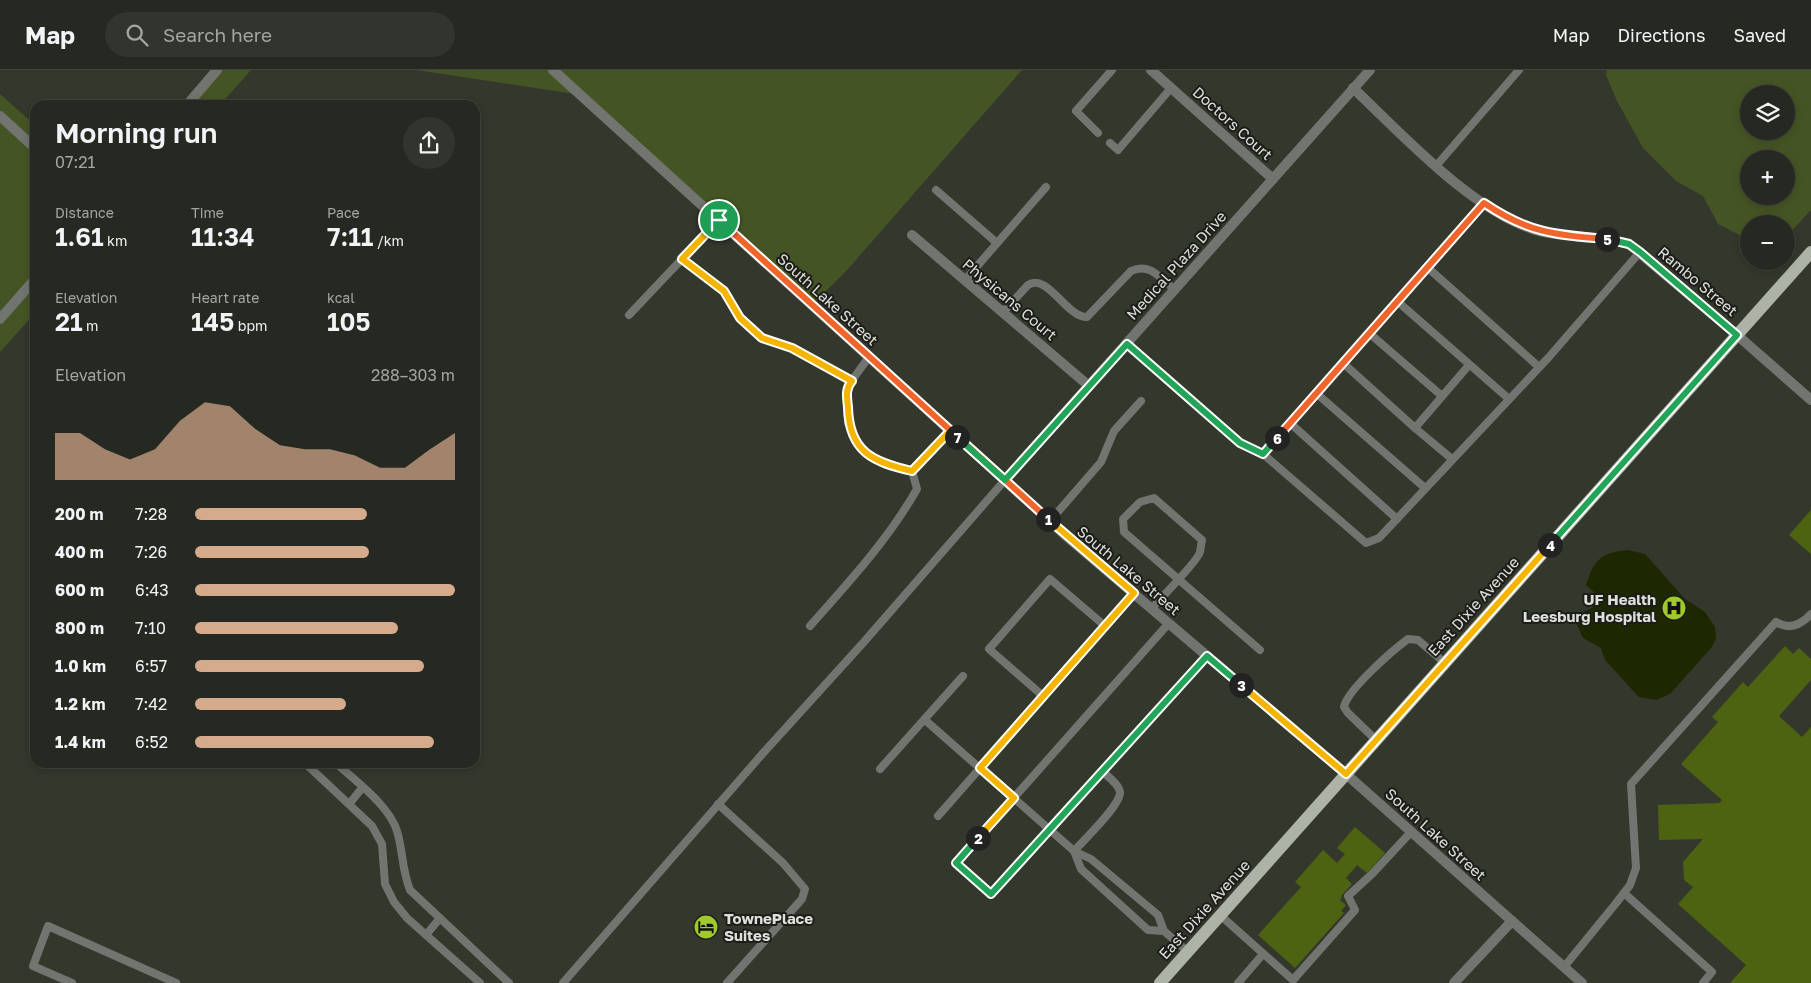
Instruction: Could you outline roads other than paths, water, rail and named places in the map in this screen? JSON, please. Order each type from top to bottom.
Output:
[{"type":"main road","name":"East Dixie Avenue","points":[[1160,983],[1811,252]]},
{"type":"street","points":[[191,100],[217,70]]},
{"type":"street","name":"South Lake Street","points":[[553,70],[1050,521],[1346,774],[1582,983]]},
{"type":"street","name":"Doctors Court","points":[[1151,70],[1273,179]]},
{"type":"street","name":"Medical Plaza Drive","points":[[1005,480],[1370,70]]},
{"type":"street","name":"Rambo Street","points":[[1354,88],[1436,166],[1504,217],[1536,230],[1560,235],[1616,240],[1629,244],[1811,400]]},
{"type":"street","points":[[0,116],[30,143]]},
{"type":"street","name":"Physicans Court","points":[[912,235],[1089,386]]},
{"type":"street","points":[[0,319],[30,285]]},
{"type":"street","points":[[1454,983],[1512,921]]},
{"type":"lane","points":[[1098,133],[1076,111],[1112,70]]},
{"type":"lane","points":[[1436,166],[1519,70]]},
{"type":"lane","points":[[1110,144],[1118,150],[1171,88]]},
{"type":"lane","points":[[965,280],[1046,187]]},
{"type":"lane","points":[[936,190],[997,243]]},
{"type":"lane","points":[[1263,454],[1484,203]]},
{"type":"lane","points":[[629,315],[719,220]]},
{"type":"lane","points":[[1127,344],[1240,443],[1263,454],[1366,543],[1379,538],[1539,367],[1640,252]]},
{"type":"lane","points":[[682,259],[724,291],[740,318],[762,338],[792,348],[852,381]]},
{"type":"lane","points":[[1003,312],[1028,285],[1032,282],[1037,282],[1075,313],[1082,318],[1087,318],[1131,271],[1146,267],[1175,290]]},
{"type":"lane","points":[[1427,267],[1539,367]]},
{"type":"lane","points":[[1397,302],[1509,399]]},
{"type":"lane","points":[[1370,333],[1442,396]]},
{"type":"lane","points":[[869,356],[847,388],[848,423],[861,449],[884,464],[912,471]]},
{"type":"lane","points":[[1343,363],[1452,459]]},
{"type":"lane","points":[[1415,428],[1469,365]]},
{"type":"lane","points":[[1316,393],[1425,488]]},
{"type":"lane","points":[[1050,521],[1101,462],[1114,431],[1141,401]]},
{"type":"lane","points":[[1290,423],[1397,518]]},
{"type":"lane","points":[[912,471],[950,431]]},
{"type":"lane","points":[[810,626],[866,562],[903,513],[917,489],[912,471]]},
{"type":"lane","points":[[563,983],[718,804],[863,643],[1005,480]]},
{"type":"lane","points":[[1152,608],[1177,580],[1200,554],[1202,540],[1154,498],[1140,502],[1123,519],[1124,532],[1177,580],[1260,650]]},
{"type":"lane","points":[[1043,696],[989,649],[1050,579],[1105,626]]},
{"type":"lane","points":[[938,816],[1134,593]]},
{"type":"lane","points":[[1564,967],[1630,885],[1636,868],[1632,784],[1776,622],[1782,626],[1794,626],[1811,614]]},
{"type":"lane","points":[[1169,624],[956,863],[991,894],[1207,656]]},
{"type":"lane","points":[[1376,740],[1344,707],[1345,700],[1355,688],[1398,646],[1408,639],[1418,640],[1445,663]]},
{"type":"lane","points":[[880,769],[964,676]]},
{"type":"lane","points":[[925,720],[1074,851],[1091,859],[1158,915],[1164,931],[1188,952]]},
{"type":"lane","points":[[311,768],[350,802],[372,826],[382,844],[385,884],[394,902],[407,918],[480,983]]},
{"type":"lane","points":[[341,768],[387,811],[396,829],[404,876],[410,890],[509,983]]},
{"type":"lane","points":[[1074,851],[1109,813],[1119,797],[1120,792],[1117,786],[1102,771]]},
{"type":"lane","points":[[350,802],[362,788]]},
{"type":"lane","points":[[718,804],[783,863],[805,889],[802,899],[727,983]]},
{"type":"lane","points":[[1220,916],[1295,982],[1354,910],[1348,896],[1372,874],[1411,832]]},
{"type":"lane","points":[[1074,851],[1081,869],[1148,930],[1164,931]]},
{"type":"lane","points":[[1100,886],[1110,876]]},
{"type":"lane","points":[[1624,893],[1712,972],[1703,983]]},
{"type":"lane","points":[[426,934],[440,918]]},
{"type":"lane","points":[[72,983],[33,966],[48,926],[176,983]]},
{"type":"lane","points":[[1238,983],[1263,954]]},
{"type":"place","name":"UF Health Leesburg Hospital","points":[[1674,608]]},
{"type":"place","name":"TownePlace Suites","points":[[706,927]]}]
